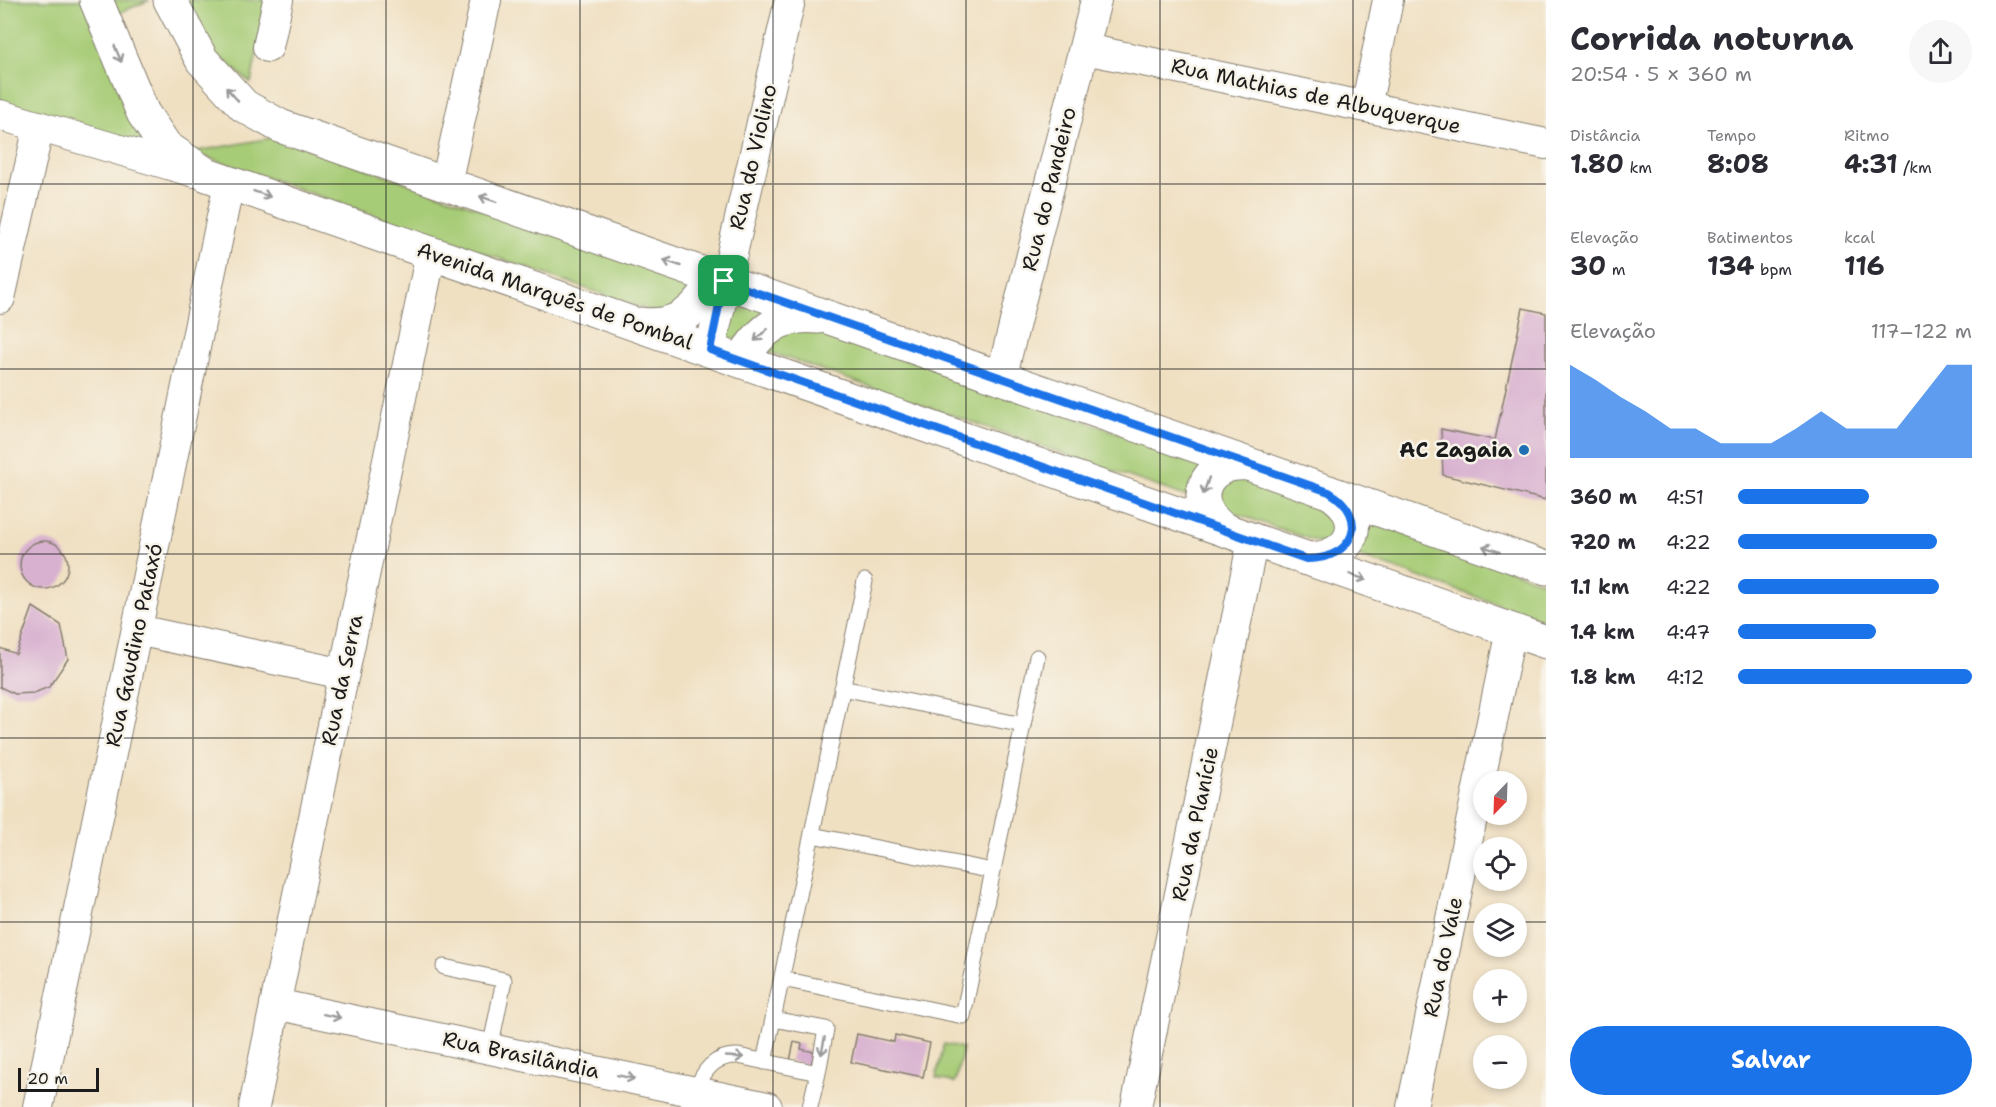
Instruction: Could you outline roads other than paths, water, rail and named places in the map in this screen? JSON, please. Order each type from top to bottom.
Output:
[{"type":"main road","name":"Avenida Marquês de Pombal","points":[[96,0],[143,113],[166,147],[218,179],[1546,642]]},
{"type":"main road","points":[[170,0],[202,60],[244,106],[280,126],[1546,568]]},
{"type":"main road","points":[[627,322],[654,326],[680,319],[701,303],[720,280]]},
{"type":"main road","points":[[741,361],[755,338],[777,322],[803,315],[830,318]]},
{"type":"main road","points":[[1239,535],[1214,523],[1205,512],[1202,499],[1204,486],[1211,474],[1221,466],[1235,463],[1248,464]]},
{"type":"main road","points":[[1306,559],[1332,556],[1343,549],[1350,537],[1352,523],[1348,510],[1341,499],[1329,492]]},
{"type":"street","points":[[268,47],[278,0]]},
{"type":"street","points":[[446,184],[486,0]]},
{"type":"street","name":"Rua do Violino","points":[[710,350],[720,280],[790,0]]},
{"type":"street","name":"Rua do Pandeiro","points":[[1001,378],[1096,0]]},
{"type":"street","points":[[1366,107],[1388,0]]},
{"type":"street","name":"Rua Mathias de Albuquerque","points":[[1085,49],[1546,144]]},
{"type":"street","points":[[0,115],[218,179]]},
{"type":"street","points":[[0,298],[39,126]]},
{"type":"street","name":"Rua Gaudino Pataxó","points":[[38,1107],[137,630],[218,179]]},
{"type":"street","name":"Rua da Serra","points":[[254,1107],[431,253]]},
{"type":"street","name":"Rua da Planície","points":[[1136,1107],[1239,535]]},
{"type":"street","points":[[137,630],[344,674]]},
{"type":"street","name":"Rua do Vale","points":[[1412,1107],[1511,630]]},
{"type":"street","name":"Rua Brasilândia","points":[[275,1004],[767,1107]]},
{"type":"lane","points":[[764,1062],[865,581]]},
{"type":"lane","points":[[782,979],[963,1016],[1037,657]]},
{"type":"lane","points":[[842,688],[1023,725]]},
{"type":"lane","points":[[812,835],[993,871]]},
{"type":"lane","points":[[444,967],[504,980],[490,1049]]},
{"type":"lane","points":[[773,1019],[826,1029],[810,1107]]},
{"type":"lane","points":[[696,1092],[705,1070],[727,1056],[818,1073]]},
{"type":"place","name":"AC Zagaia","points":[[1524,450]]}]
